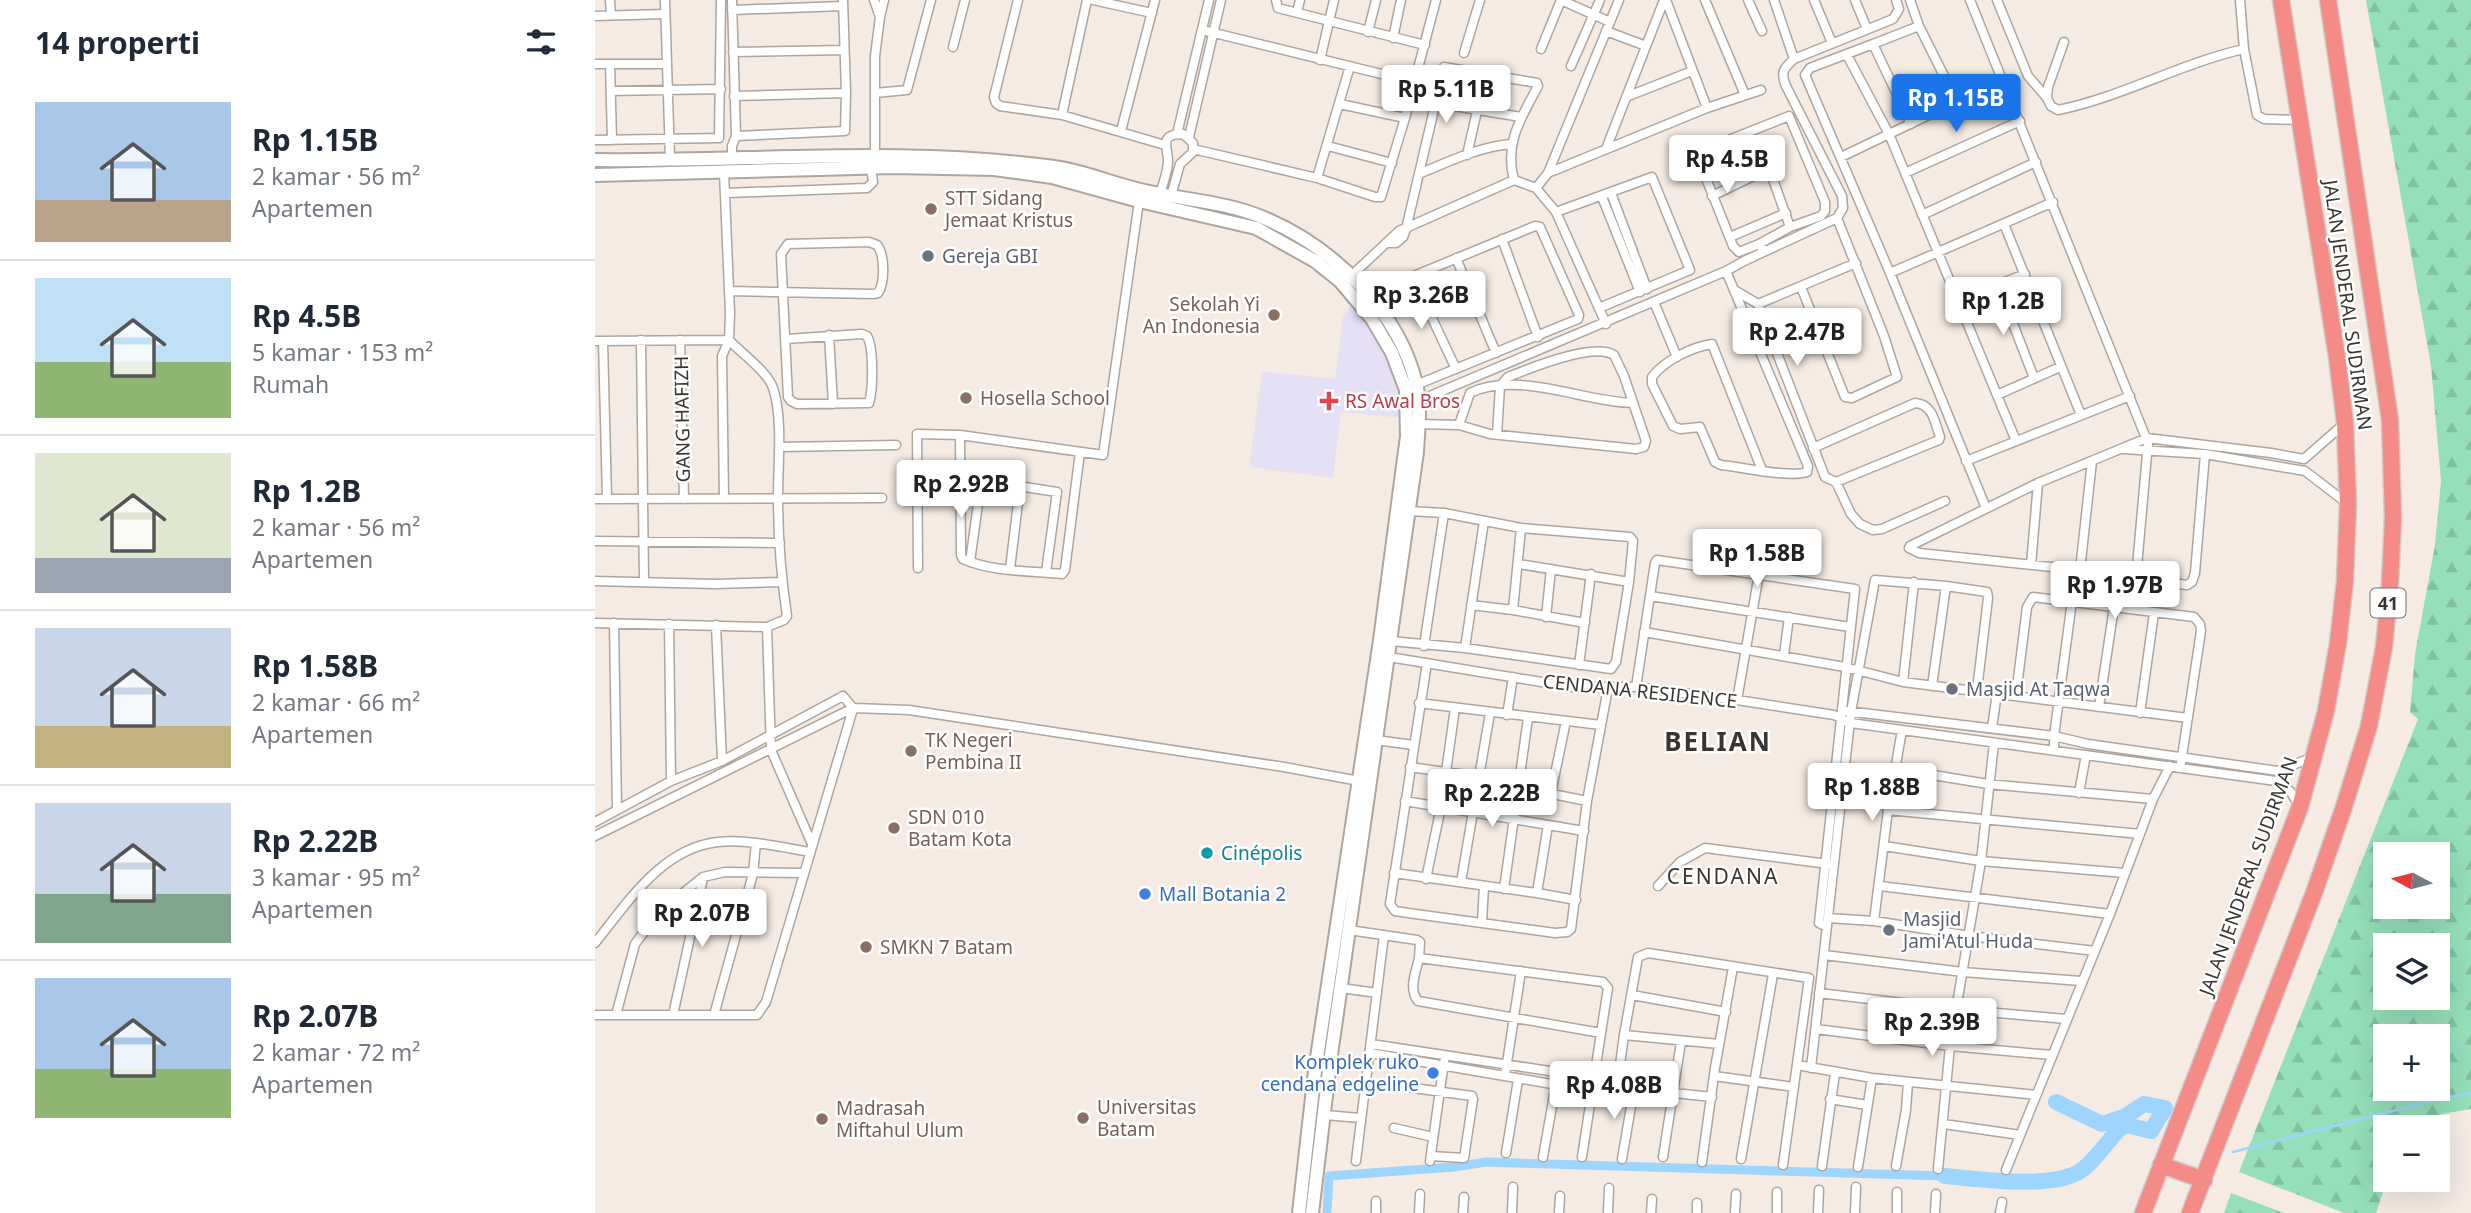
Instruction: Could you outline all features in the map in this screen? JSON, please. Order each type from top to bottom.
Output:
[{"type":"highway","name":"JALAN JENDERAL SUDIRMAN","points":[[2143,1213],[2299,807],[2315,756],[2338,643],[2345,581],[2348,504],[2345,423],[2281,0]]},
{"type":"highway","name":"JALAN JENDERAL SUDIRMAN","points":[[2190,1213],[2309,906],[2344,807],[2369,726],[2383,647],[2390,584],[2393,518],[2390,420],[2328,0]]},
{"type":"highway","points":[[2161,1165],[2204,1180]]},
{"type":"main road","points":[[595,160],[736,158],[994,169],[1052,177],[1139,201],[1230,215],[1262,217],[1321,249],[1351,276],[1382,312],[1402,346],[1416,385],[1418,424],[1408,510],[1359,781],[1315,1071],[1312,1213]]},
{"type":"main road","points":[[595,175],[724,172],[873,162],[975,159],[1056,167],[1166,195],[1230,215],[1288,244],[1340,281],[1372,319],[1392,353],[1406,390],[1407,436],[1389,605],[1391,641],[1325,1115],[1299,1213]]},
{"type":"street","points":[[611,0],[611,15]]},
{"type":"street","points":[[665,0],[670,159]]},
{"type":"street","points":[[595,140],[719,138],[721,0]]},
{"type":"street","points":[[874,0],[880,17]]},
{"type":"street","points":[[725,193],[867,188],[873,182],[875,56],[884,0]]},
{"type":"street","points":[[875,93],[907,90],[931,0]]},
{"type":"street","points":[[953,47],[965,0]]},
{"type":"street","points":[[1018,0],[994,97],[996,103],[1000,106],[1062,116],[1165,145]]},
{"type":"street","points":[[1062,116],[1087,0]]},
{"type":"street","points":[[1093,0],[1152,13]]},
{"type":"street","points":[[1121,131],[1155,0]]},
{"type":"street","points":[[1177,134],[1209,0]]},
{"type":"street","points":[[1166,195],[1180,164],[1190,156],[1193,149],[1189,137],[1221,0]]},
{"type":"street","points":[[1276,0],[1278,8],[1425,45]]},
{"type":"street","points":[[1297,12],[1300,0]]},
{"type":"street","points":[[1320,60],[1333,0]]},
{"type":"street","points":[[1369,32],[1376,0]]},
{"type":"street","points":[[1392,38],[1401,0]]},
{"type":"street","points":[[1193,149],[1317,178],[1381,197],[1436,0]]},
{"type":"street","points":[[1464,53],[1480,0]]},
{"type":"street","points":[[1541,49],[1561,0],[1594,15],[1608,27],[1646,46]]},
{"type":"street","points":[[1571,66],[1600,0]]},
{"type":"street","points":[[1536,188],[1548,173],[1619,0]]},
{"type":"street","points":[[1605,149],[1665,0]]},
{"type":"street","points":[[1665,0],[1707,108]]},
{"type":"street","points":[[1705,0],[1745,95]]},
{"type":"street","points":[[1748,0],[1762,31]]},
{"type":"street","points":[[1774,0],[1794,59]]},
{"type":"street","points":[[1814,0],[1832,43]]},
{"type":"street","points":[[1856,0],[1867,29]]},
{"type":"street","points":[[1418,401],[1606,324],[1726,271],[1761,248],[1790,227],[1821,216],[1826,206],[1789,116],[1696,153],[1733,246],[1739,252],[1761,248],[1837,218],[1843,208],[1842,197],[1783,80],[1782,72],[1794,59],[1893,19],[1899,9],[1896,0]]},
{"type":"street","points":[[1910,0],[1919,26],[1957,102]]},
{"type":"street","points":[[1970,0],[2147,438],[2149,450],[2136,578]]},
{"type":"street","points":[[1997,0],[2028,76],[2054,109],[2061,110],[2152,81],[2196,62],[2244,49]]},
{"type":"street","points":[[2240,0],[2244,49],[2255,111],[2264,119],[2301,120]]},
{"type":"street","points":[[736,136],[845,131],[843,3],[731,5],[736,136],[732,146],[736,158]]},
{"type":"street","points":[[595,16],[665,14]]},
{"type":"street","points":[[1919,26],[1810,68],[1805,75],[1986,508]]},
{"type":"street","points":[[1202,30],[1413,82]]},
{"type":"street","points":[[2047,97],[2049,83],[2064,42]]},
{"type":"street","points":[[1873,44],[1911,124]]},
{"type":"street","points":[[733,52],[844,50]]},
{"type":"street","points":[[1847,55],[1889,134],[2016,441]]},
{"type":"street","points":[[595,64],[667,64]]},
{"type":"street","points":[[610,64],[612,140]]},
{"type":"street","points":[[1317,178],[1350,66]]},
{"type":"street","points":[[1406,229],[1421,173],[1443,67],[1464,68],[1536,82],[1538,86],[1510,145],[1514,180]]},
{"type":"street","points":[[1626,97],[1692,71]]},
{"type":"street","points":[[1841,157],[2003,80]]},
{"type":"street","points":[[611,91],[721,89]]},
{"type":"street","points":[[1548,173],[1707,108],[1761,90]]},
{"type":"street","points":[[734,96],[846,93]]},
{"type":"street","points":[[1436,103],[1521,117]]},
{"type":"street","points":[[1340,104],[1405,118]]},
{"type":"street","points":[[1467,155],[1477,111]]},
{"type":"street","points":[[1905,173],[2019,121]]},
{"type":"street","points":[[1166,195],[1168,163],[1165,145],[1169,138],[1177,134],[1189,137]]},
{"type":"street","points":[[1421,173],[1467,155],[1510,145]]},
{"type":"street","points":[[1328,146],[1392,163]]},
{"type":"street","points":[[1922,215],[2036,162]]},
{"type":"street","points":[[1712,195],[1768,170],[1790,227]]},
{"type":"street","points":[[724,172],[730,291],[729,340],[722,356],[724,498]]},
{"type":"street","points":[[1556,212],[1652,177],[1689,265],[1689,271],[1599,308]]},
{"type":"street","points":[[1351,276],[1388,243],[1392,236],[1514,180],[1536,188],[1556,212],[1606,324]]},
{"type":"street","points":[[1611,192],[1643,290]]},
{"type":"street","points":[[1602,197],[1643,290]]},
{"type":"street","points":[[918,568],[915,438],[920,433],[960,435],[1103,455],[1139,201]]},
{"type":"street","points":[[1890,273],[2053,202]]},
{"type":"street","points":[[1730,237],[1786,213]]},
{"type":"street","points":[[1801,287],[1845,397],[1852,398],[1897,377],[1837,218]]},
{"type":"street","points":[[2004,223],[2081,415]]},
{"type":"street","points":[[1416,385],[1578,319],[1579,315],[1540,227],[1535,226],[1456,258],[1416,275],[1413,280],[1455,369]]},
{"type":"street","points":[[1502,239],[1538,337]]},
{"type":"street","points":[[730,291],[784,292],[878,293],[882,288],[881,248],[869,242],[787,244],[781,254],[784,292],[788,397],[797,404],[869,403],[872,394],[870,340],[862,334],[786,339]]},
{"type":"street","points":[[1456,258],[1496,353]]},
{"type":"street","points":[[1758,304],[1856,263]]},
{"type":"street","points":[[1726,271],[1808,470],[1797,474],[1762,470],[1715,462],[1700,426],[1680,429],[1673,426],[1652,384],[1651,377],[1658,369],[1677,357],[1712,344],[1762,470]]},
{"type":"street","points":[[1959,300],[2025,274]]},
{"type":"street","points":[[1998,285],[2034,378]]},
{"type":"street","points":[[1735,290],[1758,304],[1825,477],[1836,482],[1851,514],[1860,524],[1873,530],[1882,529],[1945,501]]},
{"type":"street","points":[[1654,302],[1677,357]]},
{"type":"street","points":[[829,335],[833,404]]},
{"type":"street","points":[[641,340],[644,581]]},
{"type":"street","name":"GANG HAFIZH","points":[[680,340],[684,499]]},
{"type":"street","points":[[595,623],[767,627],[786,618],[778,499],[779,447],[772,385],[729,340],[599,341],[607,499]]},
{"type":"street","points":[[1418,424],[1459,425],[1497,435],[1641,448],[1646,443],[1624,376],[1614,355],[1600,351],[1577,355],[1508,377],[1500,386],[1497,435]]},
{"type":"street","points":[[1997,395],[2060,367]]},
{"type":"street","points":[[1459,425],[1470,393],[1500,386],[1556,390],[1633,403]]},
{"type":"street","points":[[1966,461],[2130,396]]},
{"type":"street","points":[[1812,448],[1916,403],[1925,405],[1931,411],[1939,440],[1836,482]]},
{"type":"street","points":[[2206,454],[2195,578],[2187,585],[2080,570],[1919,553],[1909,548],[2038,483],[2147,438],[2304,459],[2345,423]]},
{"type":"street","points":[[960,435],[961,555],[970,562],[1010,569],[1062,574],[1065,570],[1080,452]]},
{"type":"street","points":[[779,447],[896,445]]},
{"type":"street","points":[[2123,450],[2206,454],[2305,471],[2348,504]]},
{"type":"street","points":[[2080,570],[2092,461]]},
{"type":"street","points":[[960,477],[1057,492],[1047,572]]},
{"type":"street","points":[[970,562],[981,482]]},
{"type":"street","points":[[2031,565],[2038,483]]},
{"type":"street","points":[[1010,569],[1020,486]]},
{"type":"street","points":[[595,499],[882,498]]},
{"type":"street","points":[[1391,641],[1465,648],[1610,669],[1614,667],[1629,582],[1633,541],[1630,537],[1521,528],[1444,513],[1408,510]]},
{"type":"street","points":[[1424,646],[1444,513]]},
{"type":"street","points":[[1465,648],[1484,521]]},
{"type":"street","points":[[1513,610],[1521,528]]},
{"type":"street","points":[[595,541],[780,543]]},
{"type":"street","points":[[1636,687],[1657,559],[1855,589],[1838,715],[1819,923],[1874,921],[2095,951]]},
{"type":"street","points":[[1519,564],[1629,582]]},
{"type":"street","points":[[1546,617],[1551,569]]},
{"type":"street","points":[[1579,665],[1591,574]]},
{"type":"street","points":[[1737,700],[1759,574]]},
{"type":"street","points":[[1811,1068],[1851,712],[1875,580],[1986,591],[1988,594],[1977,690]]},
{"type":"street","points":[[595,581],[715,584],[782,582]]},
{"type":"street","points":[[1903,682],[1915,582]]},
{"type":"street","points":[[1932,686],[1946,586]]},
{"type":"street","points":[[1650,596],[1850,627]]},
{"type":"street","points":[[2016,695],[2029,602],[2037,597],[2194,617],[2200,624],[2181,763]]},
{"type":"street","points":[[2054,749],[2072,601]]},
{"type":"street","points":[[1471,605],[1585,623]]},
{"type":"street","points":[[2099,707],[2114,607]]},
{"type":"street","points":[[2140,713],[2154,613]]},
{"type":"street","points":[[1784,655],[1789,617]]},
{"type":"street","points":[[614,623],[617,810]]},
{"type":"street","points":[[669,624],[671,781]]},
{"type":"street","points":[[716,625],[722,761]]},
{"type":"street","points":[[767,627],[771,750],[811,848]]},
{"type":"street","points":[[1644,632],[1784,655],[1903,682],[2188,718]]},
{"type":"street","name":"CENDANA RESIDENCE","points":[[1389,657],[1572,687],[1636,687],[1838,715],[1851,723],[1994,743],[2170,766],[2181,763]]},
{"type":"street","points":[[1427,663],[1390,904],[1395,911],[1408,913],[1555,933],[1567,932],[1570,929],[1576,900],[1587,801],[1608,688]]},
{"type":"street","points":[[1507,715],[1513,677]]},
{"type":"street","points":[[1992,728],[1997,693]]},
{"type":"street","points":[[595,821],[671,781],[722,761],[843,696],[853,708]]},
{"type":"street","points":[[1419,703],[1601,725]]},
{"type":"street","points":[[595,836],[853,708],[909,710],[1284,767],[1359,781]]},
{"type":"street","points":[[595,1015],[757,1015],[766,1002],[853,708]]},
{"type":"street","points":[[1446,772],[1455,708]]},
{"type":"street","points":[[1838,715],[1851,712],[2054,736],[2276,781],[2290,791],[2299,807]]},
{"type":"street","points":[[1461,882],[1490,713]]},
{"type":"street","points":[[1504,890],[1528,718]]},
{"type":"street","points":[[1551,793],[1566,721]]},
{"type":"street","points":[[1874,921],[1888,810],[1902,730]]},
{"type":"street","points":[[1376,740],[1413,745]]},
{"type":"street","points":[[1938,1169],[1950,1046],[1976,898],[1994,743]]},
{"type":"street","points":[[2079,793],[2086,755]]},
{"type":"street","points":[[2181,763],[2277,771],[2315,756]]},
{"type":"street","points":[[2006,1170],[2110,914],[2153,799],[2170,766]]},
{"type":"street","points":[[1410,767],[1480,777]]},
{"type":"street","points":[[1896,769],[1988,784],[2153,799]]},
{"type":"street","points":[[2276,781],[2277,771]]},
{"type":"street","points":[[1518,787],[1587,801]]},
{"type":"street","points":[[1405,801],[1584,831]]},
{"type":"street","points":[[1426,878],[1441,807]]},
{"type":"street","points":[[1888,810],[2140,834]]},
{"type":"street","points":[[1537,892],[1548,825]]},
{"type":"street","points":[[595,943],[650,875],[702,845],[720,842],[811,848]]},
{"type":"street","points":[[714,1015],[753,873],[756,843]]},
{"type":"street","points":[[1884,846],[1981,860],[2125,873]]},
{"type":"street","points":[[1658,886],[1680,862],[1705,848],[1834,865]]},
{"type":"street","points":[[616,1015],[635,944],[658,913],[703,877],[716,872],[803,873]]},
{"type":"street","points":[[1394,873],[1504,890],[1537,892],[1576,900]]},
{"type":"street","points":[[673,1015],[703,877]]},
{"type":"street","points":[[1482,922],[1484,886]]},
{"type":"street","points":[[1880,886],[2110,914]]},
{"type":"street","points":[[1349,930],[1420,942],[1413,986],[1413,995],[1418,1001],[1601,1033]]},
{"type":"street","points":[[1356,1161],[1384,935]]},
{"type":"street","points":[[1617,1087],[1638,957],[1645,953],[1809,978],[1783,1165]]},
{"type":"street","points":[[1824,955],[1963,972],[2081,981]]},
{"type":"street","points":[[1419,958],[1605,984],[1607,996],[1582,1157]]},
{"type":"street","points":[[1702,1162],[1733,967]]},
{"type":"street","points":[[1505,1076],[1521,971]]},
{"type":"street","points":[[1741,1159],[1773,974]]},
{"type":"street","points":[[1341,988],[1377,993]]},
{"type":"street","points":[[1819,993],[2066,1019]]},
{"type":"street","points":[[1632,995],[1726,1012]]},
{"type":"street","points":[[1816,1029],[1950,1046],[2052,1055]]},
{"type":"street","points":[[1624,1035],[1719,1044]]},
{"type":"street","points":[[1663,1157],[1681,1041]]},
{"type":"street","points":[[1370,1048],[1507,1063],[1595,1078],[1617,1087],[1712,1097]]},
{"type":"street","points":[[1370,1048],[1443,1067],[1518,1080],[1593,1091],[1617,1087]]},
{"type":"street","points":[[1399,1086],[1440,1092],[1472,1096],[1474,1103],[1464,1158],[1461,1160],[1430,1159],[1440,1092],[1443,1067],[1445,1056]]},
{"type":"street","points":[[1797,1065],[1872,1078],[2036,1095]]},
{"type":"street","points":[[1822,1166],[1835,1073]]},
{"type":"street","points":[[1714,1076],[1794,1087]]},
{"type":"street","points":[[1858,1167],[1872,1078]]},
{"type":"street","points":[[1506,1153],[1518,1080]]},
{"type":"street","points":[[1896,1166],[1908,1082]]},
{"type":"street","points":[[1543,1157],[1556,1084]]},
{"type":"street","points":[[1622,1159],[1634,1089]]},
{"type":"street","points":[[1830,1099],[1867,1105]]},
{"type":"street","points":[[1325,1115],[1360,1118]]},
{"type":"street","points":[[1944,1124],[2020,1135]]},
{"type":"street","points":[[1394,1128],[1433,1137]]},
{"type":"street","points":[[1512,1213],[1513,1187]]},
{"type":"street","points":[[1855,1213],[1856,1187]]},
{"type":"street","points":[[1608,1213],[1609,1188]]},
{"type":"street","points":[[1818,1213],[1819,1190]]},
{"type":"street","points":[[1776,1213],[1777,1192]]},
{"type":"street","points":[[1897,1192],[1897,1213]]},
{"type":"street","points":[[1419,1213],[1420,1194]]},
{"type":"street","points":[[1735,1194],[1735,1213]]},
{"type":"street","points":[[1935,1213],[1936,1194]]},
{"type":"street","points":[[1559,1213],[1560,1196]]},
{"type":"street","points":[[1462,1213],[1464,1197]]},
{"type":"street","points":[[1651,1213],[1652,1199]]},
{"type":"street","points":[[1375,1213],[1376,1201]]},
{"type":"street","points":[[2000,1213],[2002,1202]]},
{"type":"street","points":[[1697,1203],[1697,1213]]},
{"type":"shaded area","name":"RS Awal Bros","points":[[1351,304],[1371,329],[1386,356],[1400,391],[1402,418],[1341,412],[1333,478],[1249,467],[1262,371],[1335,379],[1343,317]]},
{"type":"green space","points":[[2366,0],[2471,0],[2471,1109],[2437,1115],[2373,1115],[2373,1192],[2383,1192],[2376,1213],[2344,1213],[2239,1172],[2418,719],[2410,712],[2415,654],[2435,545],[2441,481],[2431,366]]},
{"type":"green space","points":[[2231,1193],[2284,1213],[2224,1213]]},
{"type":"waterway","points":[[2233,1152],[2471,1093]]},
{"type":"waterway","points":[[1945,1176],[2012,1182],[2064,1178],[2082,1170],[2119,1129],[2126,1125],[2151,1131],[2165,1108],[2144,1104],[2126,1116],[2102,1124],[2056,1102]]},
{"type":"waterway","points":[[1327,1213],[1329,1176],[1454,1167],[1486,1162],[1945,1176]]},
{"type":"place","name":"STT Sidang Jemaat Kristus","points":[[931,209]]},
{"type":"place","name":"Gereja GBI","points":[[928,256]]},
{"type":"place","name":"Sekolah Yi An Indonesia","points":[[1274,315]]},
{"type":"place","name":"Hosella School","points":[[966,398]]},
{"type":"place","name":"RS Awal Bros","points":[[1329,401]]},
{"type":"place","name":"Masjid At Taqwa","points":[[1952,689]]},
{"type":"place","name":"TK Negeri Pembina II","points":[[911,751]]},
{"type":"place","name":"SDN 010 Batam Kota","points":[[894,828]]},
{"type":"place","name":"Cinépolis","points":[[1207,853]]},
{"type":"place","name":"Mall Botania 2","points":[[1145,894]]},
{"type":"place","name":"Masjid Jami'Atul Huda","points":[[1889,930]]},
{"type":"place","name":"SMKN 7 Batam","points":[[866,947]]},
{"type":"place","name":"Komplek ruko cendana edgeline","points":[[1433,1073]]},
{"type":"place","name":"Universitas Batam","points":[[1083,1118]]},
{"type":"place","name":"Madrasah Miftahul Ulum","points":[[822,1119]]},
{"type":"district","name":"BELIAN","points":[[1718,741]]},
{"type":"district","name":"CENDANA","points":[[1723,876]]}]
